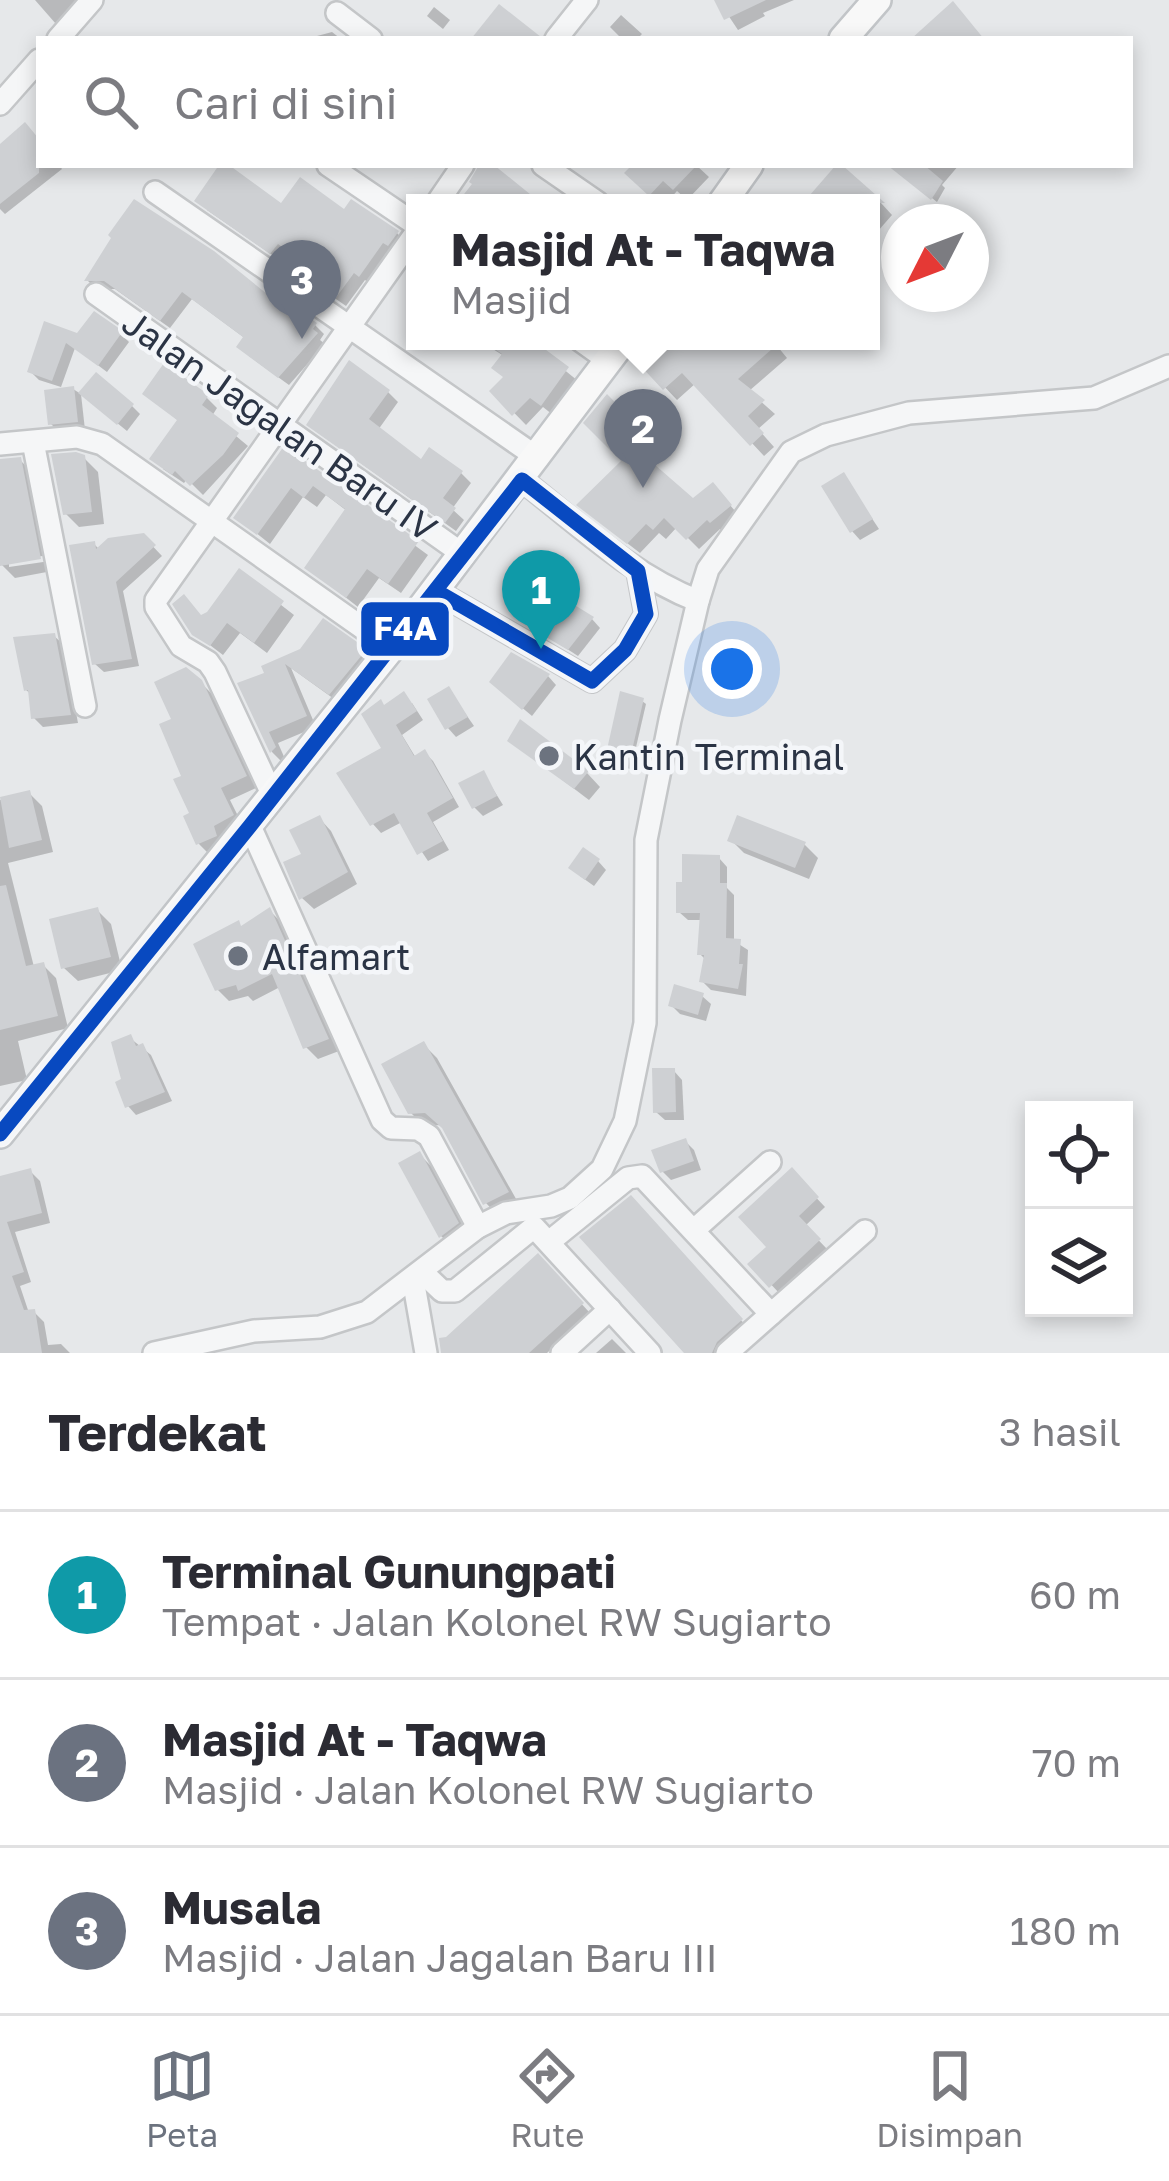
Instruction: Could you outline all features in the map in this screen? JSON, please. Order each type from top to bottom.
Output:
[{"type":"main road","points":[[846,36],[877,0]]},
{"type":"main road","points":[[728,194],[747,168]]},
{"type":"main road","points":[[0,1134],[436,591],[616,351]]},
{"type":"street","points":[[61,36],[92,0]]},
{"type":"street","points":[[562,36],[587,0]]},
{"type":"street","points":[[337,13],[367,36]]},
{"type":"street","points":[[0,104],[36,63]]},
{"type":"street","points":[[332,168],[406,218]]},
{"type":"street","points":[[442,194],[461,168]]},
{"type":"street","points":[[547,168],[585,194]]},
{"type":"street","points":[[155,192],[349,325],[530,469],[638,571],[698,601]]},
{"type":"street","points":[[273,796],[215,672],[204,659],[181,646],[156,607],[158,596],[406,246]]},
{"type":"street","name":"Jalan Jagalan Baru IV","points":[[96,294],[464,555]]},
{"type":"street","points":[[154,1353],[254,1331],[320,1327],[367,1312],[478,1227],[506,1213],[551,1206],[585,1188],[615,1148],[645,1023],[646,840],[698,601],[709,569],[791,452],[826,435],[909,413],[1094,398],[1169,366]]},
{"type":"street","points":[[0,443],[92,439],[391,648]]},
{"type":"street","points":[[33,442],[85,706]]},
{"type":"street","points":[[436,591],[592,681],[625,650],[646,614],[638,571]]},
{"type":"street","points":[[250,826],[382,1120],[391,1129],[418,1129],[429,1136],[478,1227]]},
{"type":"street","points":[[694,1230],[770,1162]]},
{"type":"street","points":[[549,1242],[635,1174],[642,1176],[771,1313]]},
{"type":"street","points":[[418,1276],[442,1291],[455,1292],[534,1227],[650,1353]]},
{"type":"street","points":[[727,1353],[865,1231]]},
{"type":"street","points":[[418,1276],[426,1353]]},
{"type":"street","points":[[562,1353],[610,1309]]},
{"type":"building","points":[[714,0],[766,0],[724,20]]},
{"type":"building","points":[[953,1],[982,36],[914,36]]},
{"type":"building","points":[[499,4],[540,36],[473,36]]},
{"type":"building","points":[[25,122],[36,135],[39,173],[0,204],[0,144]]},
{"type":"building","points":[[217,168],[233,168],[281,203],[300,177],[344,209],[351,199],[399,231],[388,246],[383,243],[359,277],[354,273],[335,299],[310,281],[316,273],[278,244],[270,254],[194,201]]},
{"type":"building","points":[[477,168],[498,168],[530,194],[464,194]]},
{"type":"building","points":[[629,168],[694,168],[673,190],[663,181],[651,194],[624,173]]},
{"type":"building","points":[[833,168],[845,168],[875,194],[811,194]]},
{"type":"building","points":[[891,168],[928,168],[943,181],[931,200]]},
{"type":"building","points":[[134,199],[214,251],[288,311],[292,306],[317,323],[313,329],[318,333],[278,378],[236,347],[243,337],[182,292],[160,321],[104,281],[84,281]]},
{"type":"building","points":[[94,311],[123,331],[98,366],[66,343],[52,381],[27,372],[44,321],[77,333]]},
{"type":"building","points":[[496,350],[546,350],[569,367],[541,406],[530,398],[512,416],[489,391],[503,377],[491,368],[502,354]]},
{"type":"building","points":[[652,350],[771,350],[738,379],[765,400],[748,416],[764,433],[750,446],[682,373],[663,390],[638,363]]},
{"type":"building","points":[[349,360],[390,390],[369,419],[421,459],[429,447],[463,471],[443,498],[456,508],[445,523],[306,425]]},
{"type":"building","points":[[164,363],[209,395],[202,405],[239,433],[190,486],[175,471],[172,475],[149,459],[177,420],[142,394]]},
{"type":"building","points":[[96,372],[134,404],[117,425],[78,393]]},
{"type":"building","points":[[74,386],[78,422],[48,425],[44,390]]},
{"type":"building","points":[[607,394],[637,425],[624,438],[693,498],[713,482],[732,505],[686,540],[664,518],[653,530],[646,524],[627,544],[576,505],[621,461],[583,423]]},
{"type":"building","points":[[284,446],[419,541],[388,584],[367,569],[346,598],[304,568],[345,509],[313,486],[304,498],[291,488],[257,535],[233,518]]},
{"type":"building","points":[[51,454],[85,455],[92,512],[63,515]]},
{"type":"building","points":[[21,457],[41,559],[0,566],[0,459]]},
{"type":"building","points":[[844,472],[873,519],[850,533],[821,486]]},
{"type":"building","points":[[144,533],[156,545],[116,582],[132,659],[92,665],[69,545],[95,541],[96,549],[108,538]]},
{"type":"building","points":[[239,568],[284,601],[254,643],[227,623],[210,646],[192,635],[172,604],[184,594],[201,615],[207,612]]},
{"type":"building","points":[[555,593],[594,617],[568,650],[529,627]]},
{"type":"building","points":[[323,618],[367,649],[329,695],[285,664],[307,716],[269,732],[276,747],[270,753],[237,683],[264,673],[261,666],[300,649]]},
{"type":"building","points":[[55,633],[71,715],[31,719],[13,637]]},
{"type":"building","points":[[511,652],[550,674],[522,710],[489,682]]},
{"type":"building","points":[[186,667],[202,680],[247,776],[221,788],[234,815],[214,826],[217,836],[196,845],[183,816],[189,813],[173,779],[181,776],[159,724],[171,719],[154,682]]},
{"type":"building","points":[[449,686],[468,717],[445,730],[427,699]]},
{"type":"building","points":[[404,691],[417,711],[396,725],[414,756],[425,749],[453,798],[427,813],[443,841],[417,855],[394,813],[370,826],[336,773],[381,748],[361,714],[381,699],[384,705]]},
{"type":"building","points":[[620,691],[644,698],[628,768],[604,763]]},
{"type":"building","name":"Kantin Terminal","points":[[520,719],[589,771],[574,789],[507,741]]},
{"type":"building","points":[[484,770],[497,796],[472,809],[458,783]]},
{"type":"building","points":[[30,790],[42,840],[9,848],[0,797]]},
{"type":"building","points":[[320,815],[348,872],[299,900],[283,862],[301,854],[289,830]]},
{"type":"building","points":[[737,815],[806,842],[795,868],[727,841]]},
{"type":"building","points":[[583,847],[600,859],[585,880],[568,868]]},
{"type":"building","points":[[682,854],[720,855],[720,883],[727,883],[726,938],[741,939],[738,989],[699,982],[704,955],[697,955],[700,913],[676,913]]},
{"type":"building","points":[[6,885],[26,966],[44,962],[58,1016],[0,1030],[0,886]]},
{"type":"building","points":[[98,907],[111,957],[61,969],[49,919]]},
{"type":"building","points":[[270,907],[329,1039],[303,1049],[272,974],[238,991],[236,985],[215,991],[193,944],[239,920],[241,926]]},
{"type":"building","points":[[674,984],[704,993],[698,1015],[668,1006]]},
{"type":"building","points":[[131,1034],[136,1046],[143,1043],[165,1092],[125,1108],[115,1082],[121,1079],[111,1042]]},
{"type":"building","points":[[424,1041],[509,1192],[483,1205],[442,1128],[425,1113],[408,1114],[381,1064]]},
{"type":"building","points":[[652,1068],[675,1068],[676,1112],[653,1113]]},
{"type":"building","points":[[686,1138],[694,1161],[660,1173],[651,1150]]},
{"type":"building","points":[[420,1151],[459,1223],[439,1238],[398,1163]]},
{"type":"building","points":[[792,1167],[819,1197],[799,1216],[821,1239],[769,1288],[747,1264],[766,1247],[738,1217]]},
{"type":"building","points":[[31,1168],[42,1213],[7,1222],[24,1272],[12,1276],[24,1310],[35,1309],[42,1353],[0,1353],[0,1176]]},
{"type":"building","points":[[631,1195],[743,1319],[717,1342],[712,1353],[684,1353],[579,1237]]},
{"type":"building","points":[[538,1253],[584,1303],[529,1353],[441,1353],[439,1338],[446,1337]]},
{"type":"transit line","name":"F4A","points":[[0,1134],[522,480],[638,571],[646,614],[625,650],[592,681],[436,591]]},
{"type":"place","name":"Musala","points":[[302,339]]},
{"type":"place","name":"Masjid At - Taqwa","points":[[643,488]]},
{"type":"place","name":"Terminal Gunungpati","points":[[541,649]]},
{"type":"place","name":"Kantin Terminal","points":[[549,756]]},
{"type":"place","name":"Alfamart","points":[[238,956]]}]
